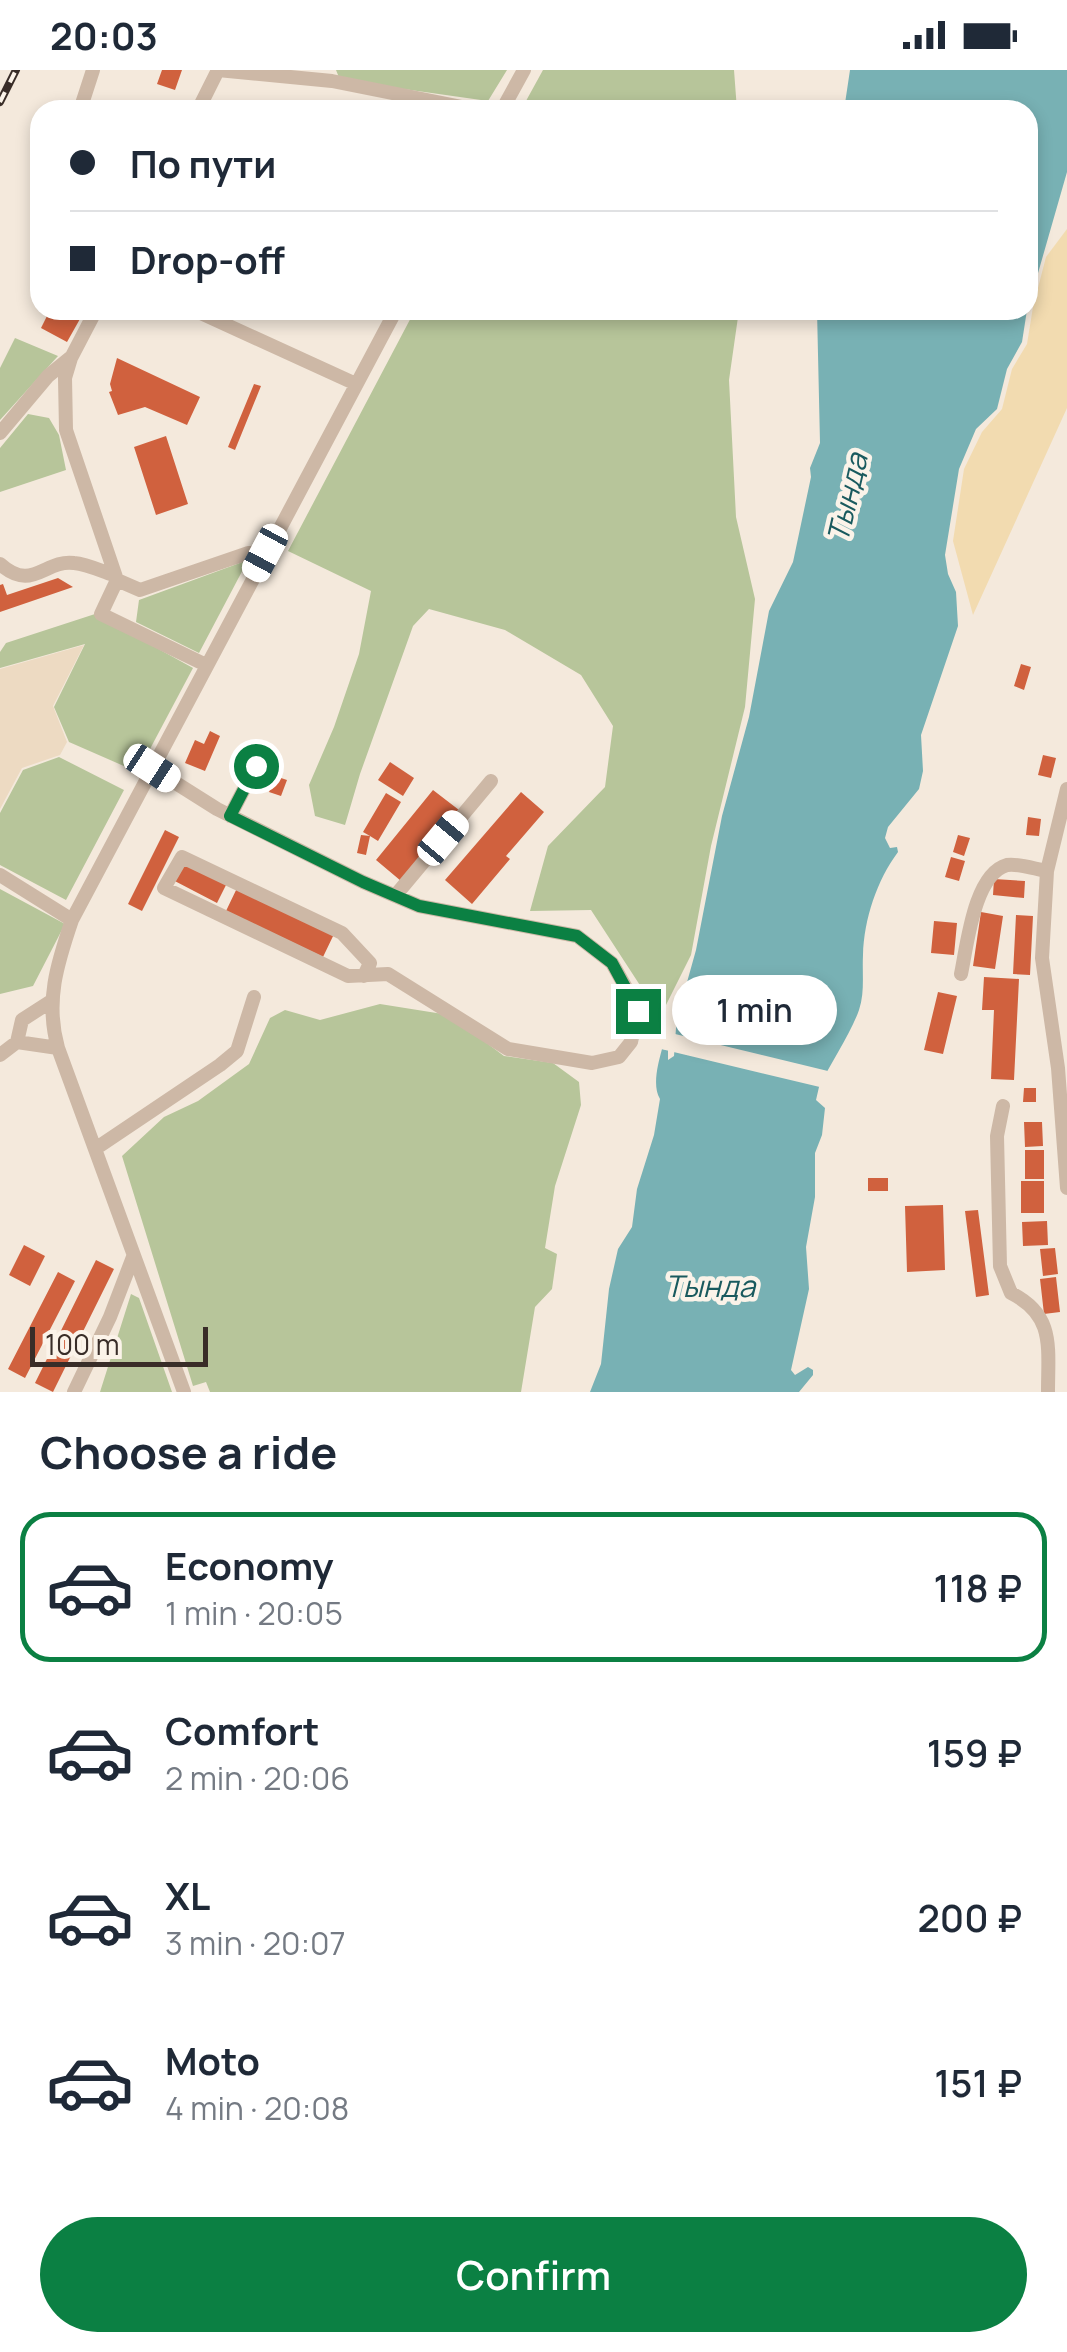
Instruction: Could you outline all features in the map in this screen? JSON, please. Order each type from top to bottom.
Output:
[{"type":"street","points":[[83,100],[93,70]]},
{"type":"street","points":[[203,100],[218,70],[332,81],[427,100]]},
{"type":"street","points":[[508,100],[524,70]]},
{"type":"street","points":[[91,320],[65,378],[66,430],[115,578],[101,614],[206,664]]},
{"type":"street","points":[[216,320],[356,384]]},
{"type":"street","points":[[184,1392],[58,1048],[50,1002],[72,920],[391,320]]},
{"type":"street","points":[[0,433],[48,376],[71,358]]},
{"type":"street","points":[[0,564],[8,571],[30,577],[72,562],[140,590],[248,553],[265,553]]},
{"type":"street","points":[[230,816],[256,766]]},
{"type":"street","points":[[152,768],[230,816],[419,906],[577,936],[612,963],[638,1011]]},
{"type":"street","points":[[395,896],[490,781]]},
{"type":"street","points":[[1067,789],[1047,871],[1042,958],[1062,1068],[1067,1188]]},
{"type":"street","points":[[364,976],[370,963],[342,933],[182,857],[164,888],[348,976],[364,976],[388,974],[508,1049],[592,1064],[619,1057],[631,1042]]},
{"type":"street","points":[[962,974],[976,901],[994,872],[1009,864],[1047,871]]},
{"type":"street","points":[[0,875],[72,920]]},
{"type":"street","points":[[94,1149],[220,1066],[237,1050],[254,997]]},
{"type":"street","points":[[0,1055],[18,1042],[22,1020],[50,1002]]},
{"type":"street","points":[[18,1042],[58,1048]]},
{"type":"street","points":[[1003,1106],[996,1136],[1000,1266],[1011,1294],[1030,1303],[1043,1319],[1048,1392]]},
{"type":"street","points":[[74,1392],[133,1257]]},
{"type":"green space","points":[[336,70],[507,70],[489,100],[340,80]]},
{"type":"green space","points":[[543,70],[734,70],[736,100],[526,100]]},
{"type":"green space","points":[[410,320],[738,320],[729,380],[736,517],[755,599],[745,707],[711,846],[691,955],[666,1005],[645,993],[591,910],[530,911],[548,846],[605,787],[613,726],[581,675],[505,630],[429,609],[413,626],[345,825],[315,816],[309,785],[359,654],[371,591],[288,551]]},
{"type":"green space","points":[[15,338],[58,356],[0,420],[0,368]]},
{"type":"green space","points":[[28,414],[49,418],[59,435],[66,470],[0,492],[0,448]]},
{"type":"green space","points":[[248,560],[199,653],[136,622],[139,600]]},
{"type":"green space","points":[[95,614],[193,668],[142,764],[133,770],[69,742],[54,707],[85,644],[0,668],[0,652],[6,643]]},
{"type":"green space","points":[[59,757],[124,790],[66,900],[0,865],[0,813],[23,770]]},
{"type":"green space","points":[[0,889],[65,924],[33,986],[0,994]]},
{"type":"green space","points":[[380,1004],[449,1015],[504,1056],[553,1063],[579,1082],[581,1105],[555,1186],[545,1248],[557,1254],[552,1289],[535,1307],[521,1392],[210,1392],[206,1382],[193,1386],[122,1156],[164,1117],[198,1101],[249,1064],[270,1018],[285,1010],[320,1020]]},
{"type":"green space","points":[[131,1294],[139,1298],[172,1392],[100,1392]]},
{"type":"sand","points":[[1067,229],[1067,408],[973,615],[953,541],[964,469],[982,432],[1002,409],[1012,369],[1027,344],[1031,320],[1038,320],[1038,288],[1046,257]]},
{"type":"shaded area","points":[[84,645],[53,706],[67,742],[60,755],[22,768],[0,809],[0,669]]},
{"type":"water","points":[[850,70],[1067,70],[1067,172],[1038,273],[1038,100],[846,100]]},
{"type":"water","name":"Тында","points":[[817,320],[1025,320],[1022,342],[1007,369],[997,409],[976,429],[959,469],[945,555],[956,592],[958,626],[921,735],[923,771],[919,789],[888,827],[885,838],[890,848],[897,847],[898,852],[878,887],[869,914],[859,1010],[816,1100],[825,1108],[815,1153],[815,1197],[806,1247],[809,1289],[791,1370],[795,1375],[808,1367],[813,1375],[799,1392],[590,1392],[601,1364],[609,1289],[618,1249],[632,1227],[637,1189],[654,1135],[660,1099],[656,1081],[659,1061],[662,1049],[668,1050],[668,1060],[674,1056],[676,1028],[685,1003],[722,816],[749,717],[769,611],[793,562],[810,468],[820,443]]},
{"type":"pier","points":[[671,1033],[832,1072],[824,1088],[657,1048],[670,1045]]},
{"type":"building","points":[[162,70],[182,70],[175,90],[157,84]]},
{"type":"building","points":[[45,320],[79,320],[67,342],[41,328]]},
{"type":"building","points":[[117,358],[200,397],[187,425],[145,407],[118,415],[109,392]]},
{"type":"building","points":[[254,384],[261,386],[235,450],[228,447]]},
{"type":"building","points":[[166,436],[188,504],[156,515],[134,447]]},
{"type":"building","points":[[58,578],[73,587],[0,612],[0,585],[3,584],[7,595]]},
{"type":"building","points":[[1021,664],[1031,667],[1024,690],[1014,686]]},
{"type":"building","points":[[210,731],[220,736],[205,771],[185,763],[195,740],[204,744]]},
{"type":"building","points":[[1043,755],[1056,758],[1051,778],[1038,775]]},
{"type":"building","points":[[390,762],[414,778],[403,796],[378,780]]},
{"type":"building","points":[[275,776],[287,780],[281,796],[269,792]]},
{"type":"building","points":[[433,790],[459,810],[401,881],[376,860]]},
{"type":"building","points":[[521,792],[544,812],[472,904],[445,880]]},
{"type":"building","points":[[386,793],[401,802],[378,841],[363,832]]},
{"type":"building","points":[[1028,817],[1041,819],[1039,836],[1026,835]]},
{"type":"building","points":[[165,830],[179,837],[142,911],[128,904]]},
{"type":"building","points":[[361,835],[370,836],[366,855],[357,853]]},
{"type":"building","points":[[958,835],[970,838],[964,856],[953,852]]},
{"type":"building","points":[[180,856],[228,881],[217,903],[169,878]]},
{"type":"building","points":[[951,857],[965,861],[959,881],[945,877]]},
{"type":"building","points":[[994,879],[1025,881],[1024,898],[993,895]]},
{"type":"building","points":[[238,886],[335,932],[323,957],[226,911]]},
{"type":"building","points":[[981,912],[1003,916],[995,969],[973,966]]},
{"type":"building","points":[[1016,915],[1033,916],[1030,975],[1013,974]]},
{"type":"building","points":[[934,921],[957,923],[954,955],[931,953]]},
{"type":"building","points":[[984,977],[1019,979],[1014,1080],[991,1079],[994,1010],[982,1010]]},
{"type":"building","points":[[938,992],[957,996],[943,1054],[924,1050]]},
{"type":"building","points":[[1024,1088],[1036,1088],[1036,1102],[1023,1102]]},
{"type":"building","points":[[1024,1122],[1042,1122],[1043,1146],[1025,1147]]},
{"type":"building","points":[[1025,1150],[1044,1150],[1044,1179],[1025,1179]]},
{"type":"building","points":[[868,1178],[888,1178],[888,1191],[868,1191]]},
{"type":"building","points":[[1021,1181],[1044,1181],[1044,1213],[1021,1213]]},
{"type":"building","points":[[943,1205],[945,1270],[907,1272],[905,1206]]},
{"type":"building","points":[[978,1210],[989,1295],[976,1297],[965,1211]]},
{"type":"building","points":[[1047,1221],[1048,1245],[1023,1246],[1022,1222]]},
{"type":"building","points":[[24,1245],[45,1256],[30,1286],[9,1275]]},
{"type":"building","points":[[1055,1248],[1058,1274],[1043,1276],[1040,1249]]},
{"type":"building","points":[[96,1260],[114,1269],[53,1392],[35,1383]]},
{"type":"building","points":[[58,1272],[75,1281],[25,1378],[8,1369]]},
{"type":"building","points":[[1056,1277],[1060,1312],[1044,1314],[1040,1279]]},
{"type":"tunnel","points":[[631,1042],[639,1011]]},
{"type":"railway","points":[[0,102],[16,70]]},
{"type":"route","points":[[256,766],[230,816],[419,906],[577,936],[612,963],[638,1011]]}]
